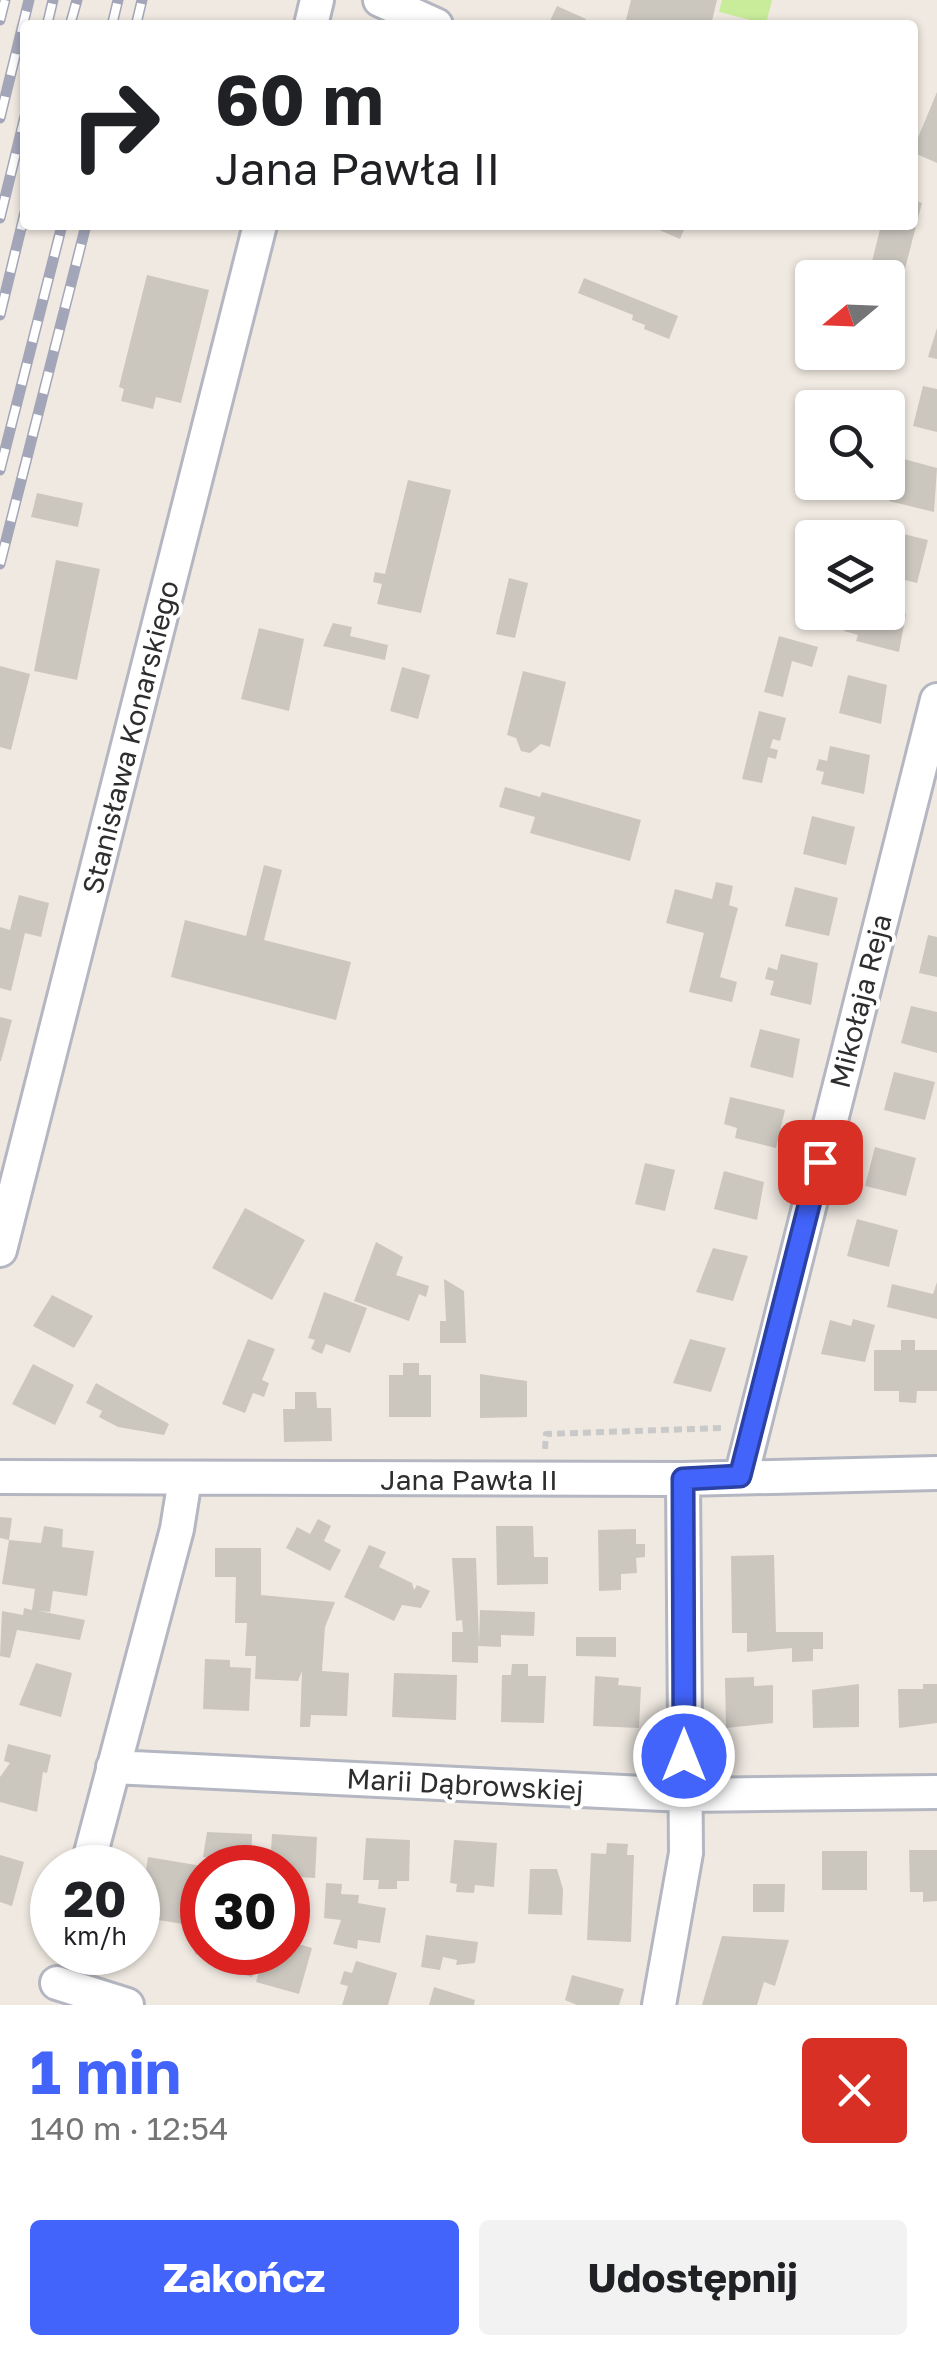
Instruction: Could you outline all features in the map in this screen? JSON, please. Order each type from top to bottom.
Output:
[{"type":"street","points":[[380,0],[425,20]]},
{"type":"street","name":"Stanisława Konarskiego","points":[[0,1250],[259,230]]},
{"type":"street","name":"Mikołaja Reja","points":[[740,1476],[937,700]]},
{"type":"street","name":"Jana Pawła II","points":[[0,1477],[683,1479],[937,1474]]},
{"type":"street","points":[[93,1845],[177,1530],[185,1479]]},
{"type":"street","points":[[659,2005],[686,1853],[683,1479]]},
{"type":"street","name":"Marii Dąbrowskiej","points":[[113,1767],[684,1795],[937,1792]]},
{"type":"street","points":[[58,1980],[127,2005]]},
{"type":"green space","points":[[722,0],[772,0],[767,20],[719,12]]},
{"type":"building","points":[[631,0],[717,0],[712,20],[626,20]]},
{"type":"building","points":[[557,6],[586,19],[586,20],[550,20]]},
{"type":"building","points":[[937,92],[937,163],[918,155],[918,138]]},
{"type":"building","points":[[659,230],[684,230],[680,239]]},
{"type":"building","points":[[880,230],[915,230],[905,269],[905,260],[872,260]]},
{"type":"building","points":[[147,275],[209,290],[181,403],[156,397],[153,409],[121,401],[124,389],[119,387]]},
{"type":"building","points":[[584,278],[678,316],[669,339],[644,329],[645,325],[632,320],[633,315],[578,293]]},
{"type":"building","points":[[937,328],[937,359],[928,357]]},
{"type":"building","points":[[923,386],[937,389],[937,432],[913,426]]},
{"type":"building","points":[[905,459],[937,468],[934,512],[889,501],[905,500]]},
{"type":"building","points":[[408,480],[451,490],[421,613],[377,604],[382,584],[373,582],[375,572],[385,574]]},
{"type":"building","points":[[37,493],[83,503],[78,527],[31,517]]},
{"type":"building","points":[[905,534],[928,540],[917,583],[905,580]]},
{"type":"building","points":[[56,560],[100,569],[77,680],[34,671]]},
{"type":"building","points":[[509,578],[528,583],[515,638],[496,634]]},
{"type":"building","points":[[333,623],[352,627],[350,636],[388,645],[385,660],[323,646]]},
{"type":"building","points":[[259,628],[304,639],[289,711],[241,699]]},
{"type":"building","points":[[903,630],[899,652],[856,641],[858,635],[844,631]]},
{"type":"building","points":[[779,636],[818,647],[812,667],[792,661],[783,697],[764,692]]},
{"type":"building","points":[[0,666],[30,674],[11,750],[0,747]]},
{"type":"building","points":[[402,667],[430,675],[418,719],[390,711]]},
{"type":"building","points":[[523,671],[566,682],[550,747],[541,744],[530,753],[521,751],[516,738],[507,735]]},
{"type":"building","points":[[848,675],[887,685],[881,724],[839,713]]},
{"type":"building","points":[[759,711],[786,718],[780,741],[773,739],[770,748],[778,750],[776,759],[768,757],[762,783],[742,779]]},
{"type":"building","points":[[830,746],[870,755],[864,794],[821,784],[824,772],[816,770],[819,759],[827,761]]},
{"type":"building","points":[[505,787],[540,797],[542,792],[641,820],[630,861],[530,833],[535,817],[499,807]]},
{"type":"building","points":[[812,816],[855,827],[846,865],[803,854]]},
{"type":"building","points":[[264,865],[282,870],[264,940],[351,962],[336,1020],[171,977],[185,920],[246,936]]},
{"type":"building","points":[[716,882],[733,886],[729,905],[738,908],[720,977],[737,982],[732,1002],[689,992],[704,933],[666,923],[675,889],[712,899]]},
{"type":"building","points":[[795,887],[838,898],[829,936],[785,926]]},
{"type":"building","points":[[19,895],[49,903],[41,937],[25,933],[11,991],[0,988],[0,927],[10,930]]},
{"type":"building","points":[[928,935],[937,937],[937,977],[919,973]]},
{"type":"building","points":[[781,954],[818,963],[811,1005],[770,995],[774,981],[765,979],[768,967],[777,970]]},
{"type":"building","points":[[911,1006],[937,1012],[937,1053],[901,1043]]},
{"type":"building","points":[[0,1017],[12,1020],[1,1061],[0,1061]]},
{"type":"building","points":[[760,1029],[800,1039],[793,1078],[750,1067]]},
{"type":"building","points":[[894,1072],[935,1082],[925,1120],[884,1110]]},
{"type":"building","points":[[730,1097],[785,1110],[776,1148],[735,1138],[737,1128],[724,1124]]},
{"type":"building","points":[[875,1147],[916,1158],[906,1196],[865,1186]]},
{"type":"building","points":[[645,1163],[675,1170],[665,1211],[635,1204]]},
{"type":"building","points":[[724,1171],[764,1182],[757,1220],[714,1209]]},
{"type":"building","points":[[245,1208],[305,1240],[272,1300],[212,1268]]},
{"type":"building","points":[[857,1219],[898,1230],[889,1267],[847,1256]]},
{"type":"building","points":[[376,1242],[403,1257],[396,1275],[429,1286],[426,1297],[419,1294],[409,1321],[354,1301]]},
{"type":"building","points":[[713,1248],[748,1256],[733,1301],[696,1292]]},
{"type":"building","points":[[444,1279],[464,1291],[466,1343],[440,1343],[440,1321],[446,1321]]},
{"type":"building","points":[[937,1282],[937,1319],[887,1307],[892,1284],[933,1294]]},
{"type":"building","points":[[324,1292],[367,1308],[350,1353],[326,1344],[322,1354],[311,1349],[315,1340],[308,1338]]},
{"type":"building","points":[[52,1295],[93,1316],[74,1348],[33,1326]]},
{"type":"building","points":[[853,1319],[875,1325],[865,1362],[821,1354],[830,1320],[851,1326]]},
{"type":"building","points":[[248,1339],[275,1349],[262,1380],[269,1383],[264,1397],[253,1393],[245,1413],[222,1404]]},
{"type":"building","points":[[690,1339],[726,1348],[711,1392],[673,1383]]},
{"type":"building","points":[[901,1340],[915,1340],[915,1350],[937,1350],[937,1391],[917,1391],[916,1403],[899,1402],[899,1391],[874,1391],[874,1350],[901,1350]]},
{"type":"building","points":[[403,1363],[419,1363],[419,1375],[431,1375],[431,1417],[389,1417],[389,1375],[403,1375]]},
{"type":"building","points":[[33,1364],[74,1385],[55,1425],[12,1404]]},
{"type":"building","points":[[480,1374],[527,1381],[527,1417],[480,1418]]},
{"type":"building","points":[[96,1383],[169,1424],[164,1435],[118,1427],[99,1417],[102,1411],[86,1403]]},
{"type":"building","points":[[295,1392],[316,1392],[317,1408],[331,1408],[332,1441],[284,1442],[283,1409],[295,1409]]},
{"type":"building","points":[[0,1517],[12,1518],[9,1540],[0,1538]]},
{"type":"building","points":[[318,1519],[331,1526],[324,1541],[341,1550],[330,1571],[286,1548],[297,1527],[310,1534]]},
{"type":"building","points":[[44,1526],[63,1529],[62,1547],[94,1551],[87,1596],[53,1591],[50,1612],[39,1611],[85,1620],[80,1640],[17,1630],[10,1658],[0,1656],[2,1611],[23,1615],[24,1608],[32,1610],[35,1589],[2,1584],[9,1540],[41,1543]]},
{"type":"building","points":[[496,1526],[533,1526],[534,1557],[548,1557],[548,1584],[497,1585]]},
{"type":"building","points":[[636,1529],[636,1544],[645,1544],[645,1557],[636,1558],[637,1573],[621,1574],[621,1590],[599,1591],[598,1530]]},
{"type":"building","points":[[369,1545],[386,1552],[379,1567],[412,1583],[414,1590],[417,1585],[430,1591],[421,1608],[402,1605],[394,1621],[344,1597]]},
{"type":"building","points":[[215,1548],[261,1548],[261,1595],[335,1602],[325,1627],[322,1671],[349,1673],[347,1716],[311,1715],[310,1727],[300,1727],[302,1671],[298,1681],[255,1679],[256,1656],[245,1656],[247,1623],[235,1623],[236,1577],[215,1577]]},
{"type":"building","points":[[774,1555],[776,1632],[823,1632],[823,1649],[813,1649],[813,1661],[792,1662],[792,1648],[747,1652],[747,1633],[732,1633],[731,1556]]},
{"type":"building","points":[[452,1558],[476,1558],[479,1642],[480,1610],[535,1612],[534,1636],[501,1635],[501,1647],[478,1646],[478,1663],[452,1662],[452,1632],[463,1632],[462,1620],[456,1621]]},
{"type":"building","points":[[576,1637],[616,1637],[616,1657],[576,1656]]},
{"type":"building","points":[[205,1659],[230,1660],[230,1667],[251,1668],[249,1711],[203,1709]]},
{"type":"building","points":[[36,1663],[72,1673],[61,1717],[19,1705]]},
{"type":"building","points":[[512,1664],[528,1664],[528,1676],[546,1676],[544,1723],[501,1722],[502,1675],[511,1675]]},
{"type":"building","points":[[394,1673],[457,1675],[456,1720],[392,1717]]},
{"type":"building","points":[[595,1676],[619,1678],[618,1685],[641,1687],[639,1728],[593,1726]]},
{"type":"building","points":[[754,1677],[754,1686],[773,1685],[773,1723],[726,1728],[725,1678]]},
{"type":"building","points":[[859,1684],[859,1727],[813,1728],[812,1690]]},
{"type":"building","points":[[923,1684],[937,1684],[937,1723],[899,1728],[898,1689],[923,1689]]},
{"type":"building","points":[[8,1744],[51,1755],[47,1773],[43,1772],[37,1812],[0,1802],[0,1777],[10,1763],[4,1761]]},
{"type":"building","points":[[207,1832],[252,1834],[252,1845],[205,1845]]},
{"type":"building","points":[[272,1834],[317,1837],[315,1878],[310,1878],[310,1845],[271,1845]]},
{"type":"building","points":[[366,1838],[410,1840],[409,1881],[397,1881],[397,1889],[378,1889],[379,1880],[363,1880]]},
{"type":"building","points":[[454,1840],[497,1843],[494,1887],[475,1885],[474,1893],[456,1892],[457,1884],[450,1883]]},
{"type":"building","points":[[607,1843],[628,1844],[627,1855],[634,1855],[631,1942],[587,1940],[591,1853],[606,1854]]},
{"type":"building","points":[[909,1850],[937,1850],[937,1901],[923,1902],[923,1892],[910,1892]]},
{"type":"building","points":[[822,1851],[867,1851],[867,1890],[822,1890]]},
{"type":"building","points":[[0,1855],[24,1862],[12,1906],[0,1902]]},
{"type":"building","points":[[160,1859],[180,1862],[180,1924],[160,1920]]},
{"type":"building","points":[[530,1869],[557,1869],[563,1889],[562,1915],[528,1914]]},
{"type":"building","points":[[326,1883],[342,1884],[341,1894],[359,1895],[358,1903],[386,1908],[380,1943],[358,1940],[357,1949],[333,1944],[341,1920],[324,1918]]},
{"type":"building","points":[[753,1884],[785,1884],[784,1912],[753,1912]]},
{"type":"building","points":[[426,1935],[478,1942],[475,1963],[456,1965],[457,1960],[443,1957],[440,1970],[421,1967]]},
{"type":"building","points":[[722,1936],[789,1940],[775,1986],[764,1982],[757,2005],[702,2005]]},
{"type":"building","points":[[356,1961],[397,1973],[388,2005],[342,2005],[348,1986],[340,1984],[344,1971],[352,1973]]},
{"type":"building","points":[[258,1975],[304,1975],[299,1994],[256,1982]]},
{"type":"building","points":[[572,1975],[624,1989],[619,2005],[577,2005],[565,2000]]},
{"type":"building","points":[[434,1987],[475,2000],[474,2005],[429,2005]]},
{"type":"railway","points":[[0,20],[5,0]]},
{"type":"railway","points":[[24,20],[29,0]]},
{"type":"railway","points":[[48,20],[53,0]]},
{"type":"railway","points":[[71,20],[77,0]]},
{"type":"railway","points":[[113,20],[118,0]]},
{"type":"railway","points":[[137,20],[142,0]]},
{"type":"railway","points":[[0,118],[20,37]]},
{"type":"railway","points":[[0,218],[20,136]]},
{"type":"railway","points":[[0,315],[21,230]]},
{"type":"railway","points":[[0,470],[61,230]]},
{"type":"railway","points":[[0,564],[85,230]]},
{"type":"route","points":[[684,1756],[683,1479],[740,1476],[820,1162]]}]
